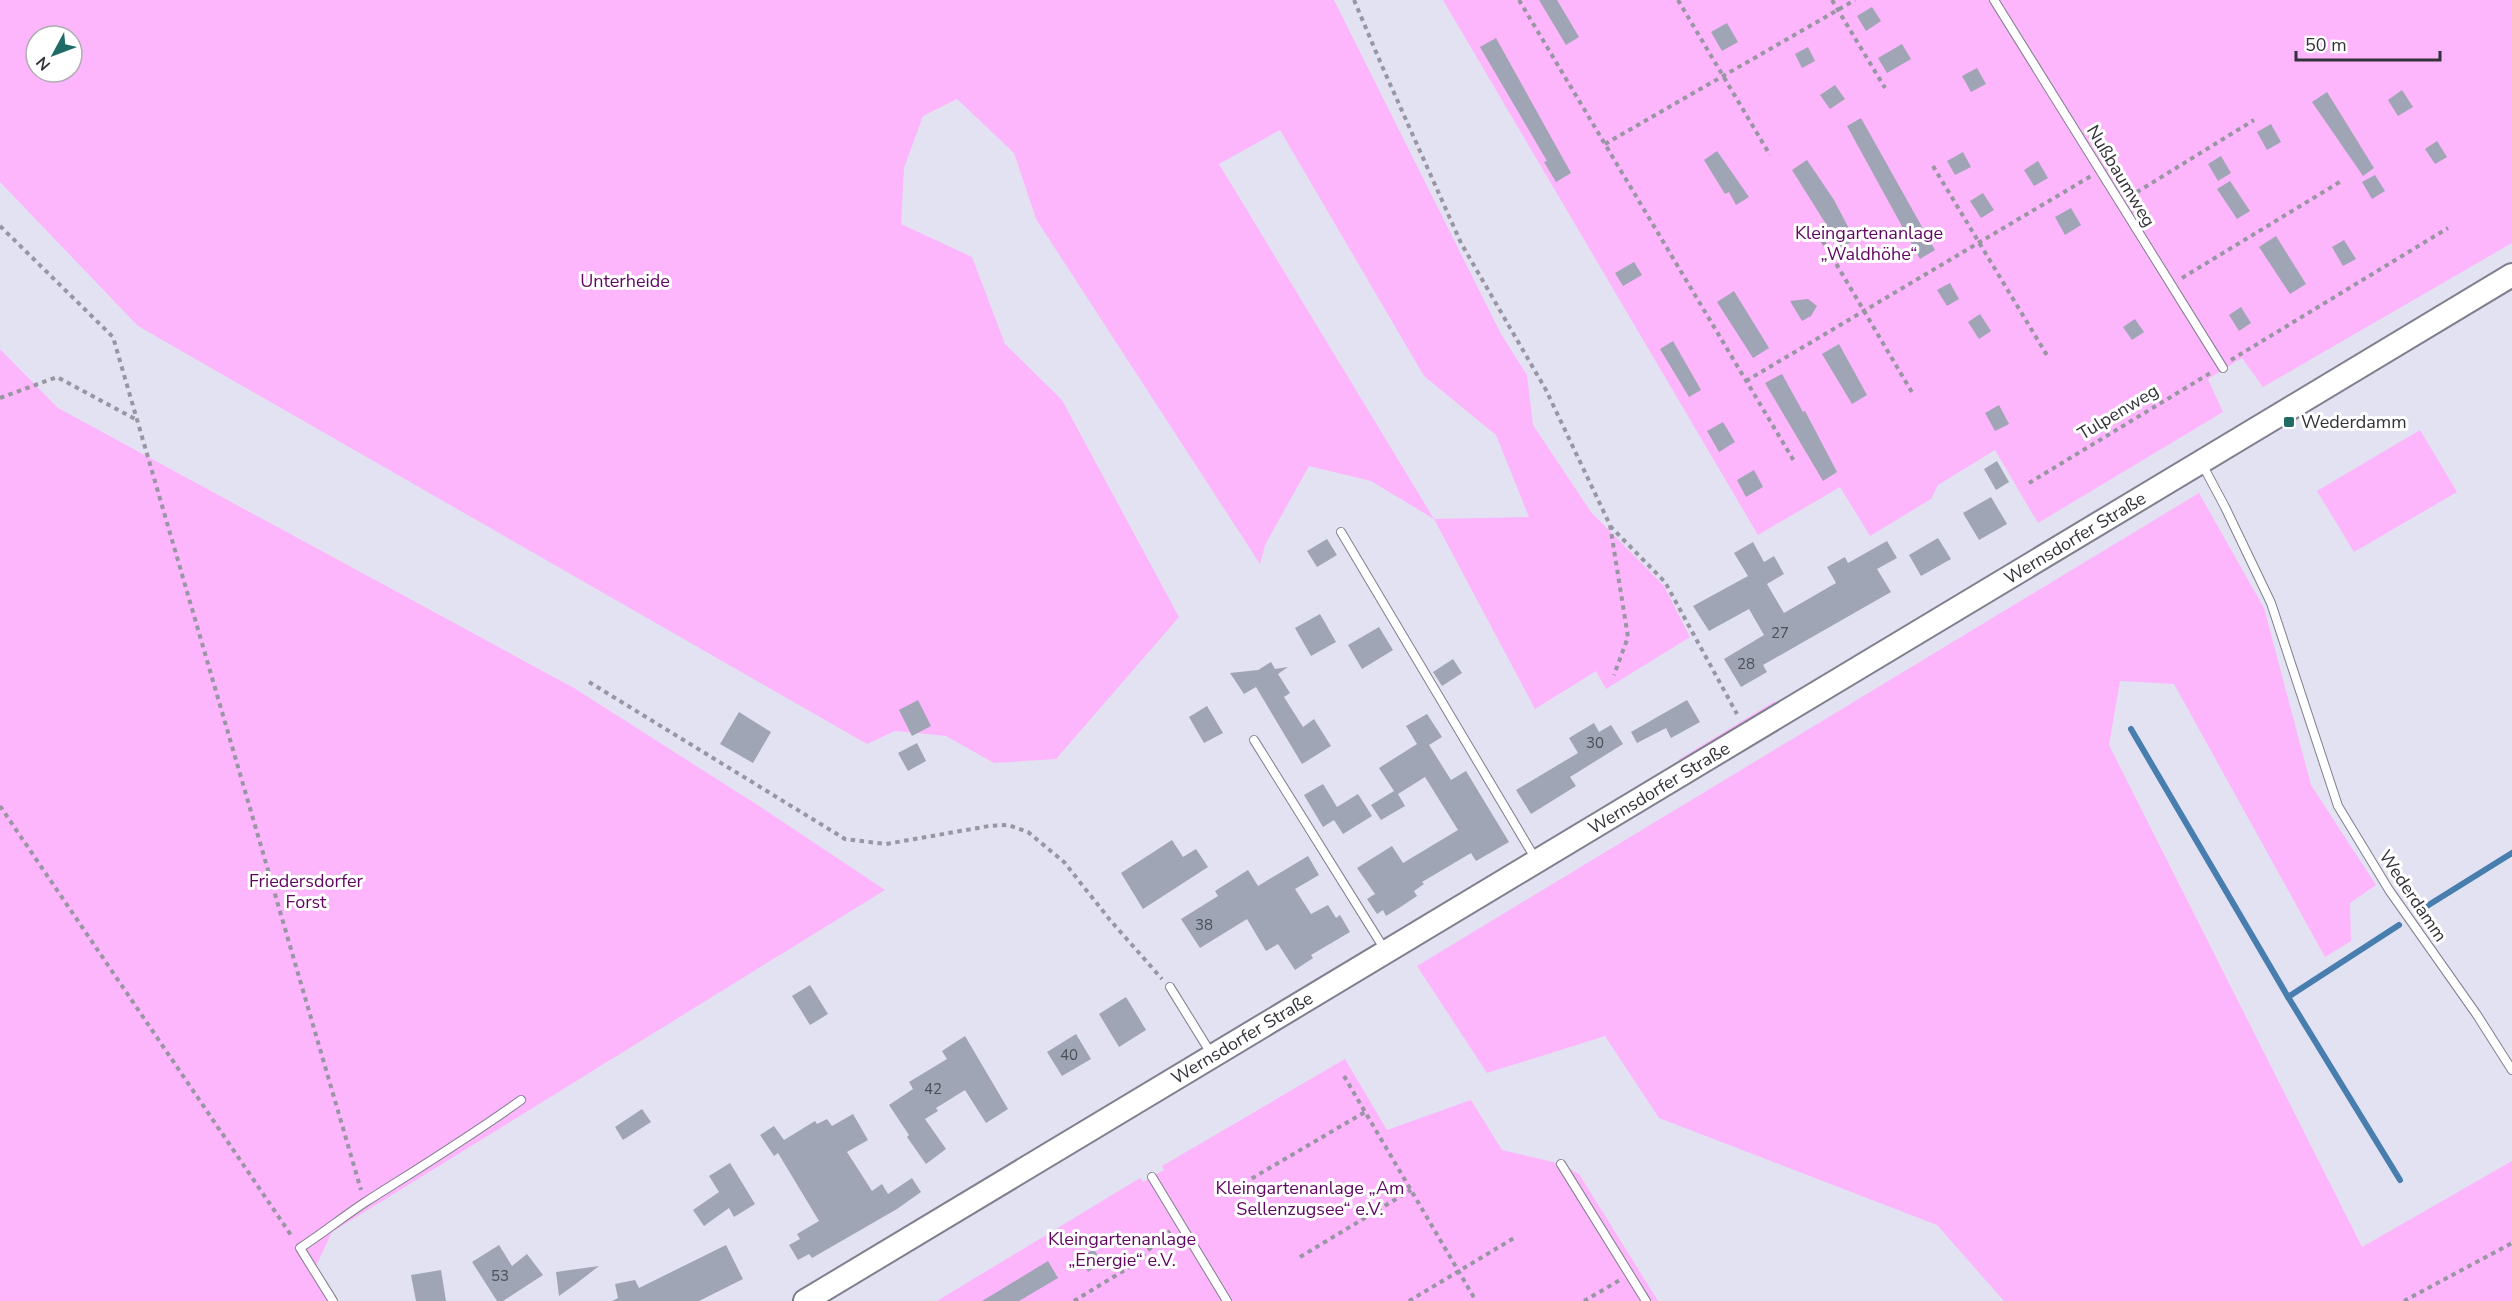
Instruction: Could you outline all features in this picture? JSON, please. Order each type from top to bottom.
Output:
[{"type":"main road","name":"Wernsdorfer Straße","points":[[805,1301],[2512,275]]},
{"type":"lane","name":"Nußbaumweg","points":[[1994,0],[2222,367]]},
{"type":"lane","name":"Wederdamm","points":[[2201,462],[2271,603],[2338,806],[2389,890],[2512,1070]]},
{"type":"lane","points":[[1341,532],[1538,862]]},
{"type":"lane","points":[[1254,740],[1386,953]]},
{"type":"lane","points":[[1170,987],[1212,1056]]},
{"type":"lane","points":[[333,1301],[300,1248],[333,1227],[365,1202],[460,1144],[521,1100]]},
{"type":"lane","points":[[1561,1164],[1646,1301]]},
{"type":"lane","points":[[1152,1177],[1227,1301]]},
{"type":"path","points":[[1354,0],[1461,243],[1546,390],[1610,525],[1628,637],[1614,675]]},
{"type":"path","points":[[1519,0],[1794,461]]},
{"type":"path","points":[[1678,0],[1770,155]]},
{"type":"path","points":[[1832,0],[1885,88]]},
{"type":"path","points":[[1605,144],[1855,0]]},
{"type":"path","points":[[2120,203],[2254,120]]},
{"type":"path","points":[[1933,166],[2048,357]]},
{"type":"path","points":[[1746,381],[2101,171]]},
{"type":"path","points":[[2170,285],[2343,180]]},
{"type":"path","points":[[0,226],[113,337],[365,1202]]},
{"type":"path","name":"Tulpenweg","points":[[2029,483],[2448,228]]},
{"type":"path","points":[[1818,233],[1913,394]]},
{"type":"path","points":[[0,398],[57,377],[137,421]]},
{"type":"path","points":[[1610,525],[1665,582],[1737,714]]},
{"type":"path","points":[[589,682],[845,839],[886,844],[989,826],[1008,825],[1028,832],[1064,862],[1139,954],[1170,987]]},
{"type":"path","points":[[0,806],[300,1248]]},
{"type":"path","points":[[1344,1076],[1476,1301]]},
{"type":"path","points":[[1244,1183],[1365,1112]]},
{"type":"path","points":[[1300,1257],[1411,1190]]},
{"type":"path","points":[[1074,1301],[1128,1268],[1179,1222]]},
{"type":"path","points":[[1409,1301],[1514,1238]]},
{"type":"path","points":[[2404,1301],[2512,1243]]},
{"type":"path","points":[[1584,1301],[1629,1275]]},
{"type":"green space","name":"Unterheide","points":[[0,0],[1334,0],[1501,334],[1527,375],[1533,425],[1591,512],[1664,586],[1690,637],[1606,689],[1596,671],[1535,709],[1434,519],[1371,481],[1309,466],[1265,545],[1260,564],[1036,219],[1014,153],[957,99],[923,116],[904,168],[901,224],[972,257],[1005,344],[1062,400],[1179,617],[1056,759],[994,763],[946,736],[895,731],[867,744],[138,326],[0,182]],"holes":[[[1280,130],[1424,376],[1496,435],[1529,517],[1434,519],[1219,164]]]},
{"type":"green space","name":"Kleingartenanlage „Waldhöhe“","points":[[1443,0],[2512,0],[2512,243],[2263,387],[2242,358],[2208,379],[2223,412],[2038,523],[1995,450],[1938,485],[1931,499],[1870,536],[1840,487],[1758,535]]},
{"type":"green space","name":"Friedersdorfer Forst","points":[[0,349],[58,408],[574,688],[759,806],[885,890],[332,1232],[316,1266],[337,1301],[0,1301]]},
{"type":"green space","points":[[2420,430],[2457,492],[2354,552],[2317,491]]},
{"type":"green space","points":[[2199,493],[2264,608],[2311,785],[2376,885],[2350,903],[2351,941],[2325,957],[2174,684],[2120,681],[2109,745],[2362,1247],[2512,1161],[2512,1301],[2004,1301],[1937,1225],[1659,1118],[1605,1036],[1487,1073],[1417,966]]},
{"type":"green space","points":[[1775,701],[1775,706],[1681,764],[1678,760]]},
{"type":"green space","name":"Kleingartenanlage „Am Sellenzugsee“ e.V.","points":[[1345,1059],[1387,1130],[1471,1100],[1502,1150],[1561,1164],[1579,1174],[1658,1301],[937,1301],[1140,1178],[1143,1182],[1164,1170],[1162,1166]]},
{"type":"building","points":[[1539,0],[1557,0],[1579,37],[1566,45]]},
{"type":"building","points":[[1872,7],[1881,21],[1866,31],[1857,16]]},
{"type":"building","points":[[1727,23],[1738,42],[1722,51],[1711,32]]},
{"type":"building","points":[[1496,38],[1571,173],[1556,182],[1544,162],[1547,161],[1480,47]]},
{"type":"building","points":[[1902,44],[1911,59],[1887,73],[1878,58]]},
{"type":"building","points":[[1808,47],[1815,61],[1802,68],[1795,54]]},
{"type":"building","points":[[1977,68],[1986,84],[1971,92],[1962,76]]},
{"type":"building","points":[[1835,85],[1845,99],[1830,109],[1820,95]]},
{"type":"building","points":[[2402,90],[2413,107],[2398,116],[2388,100]]},
{"type":"building","points":[[2327,92],[2374,168],[2363,176],[2312,102]]},
{"type":"building","points":[[1861,118],[1935,250],[1920,259],[1847,126]]},
{"type":"building","points":[[2271,124],[2281,142],[2267,150],[2257,132]]},
{"type":"building","points":[[2437,141],[2447,157],[2435,164],[2425,149]]},
{"type":"building","points":[[1717,151],[1749,197],[1736,205],[1729,192],[1725,194],[1704,160]]},
{"type":"building","points":[[1963,152],[1971,167],[1955,175],[1947,161]]},
{"type":"building","points":[[2221,156],[2231,173],[2218,181],[2208,164]]},
{"type":"building","points":[[1807,160],[1834,200],[1855,240],[1841,248],[1792,170]]},
{"type":"building","points":[[2038,161],[2048,178],[2034,186],[2024,170]]},
{"type":"building","points":[[2375,175],[2385,191],[2372,199],[2362,182]]},
{"type":"building","points":[[2230,181],[2250,211],[2237,219],[2217,189]]},
{"type":"building","points":[[1983,193],[1994,210],[1981,218],[1970,201]]},
{"type":"building","points":[[2071,208],[2081,225],[2065,235],[2055,217]]},
{"type":"building","points":[[2276,236],[2306,284],[2290,294],[2259,247]]},
{"type":"building","points":[[2344,240],[2356,259],[2343,266],[2332,247]]},
{"type":"building","points":[[1634,262],[1642,275],[1623,286],[1615,273]]},
{"type":"building","points":[[1950,283],[1959,299],[1947,306],[1937,290]]},
{"type":"building","points":[[1734,291],[1769,348],[1753,358],[1717,302]]},
{"type":"building","points":[[1808,299],[1817,306],[1811,316],[1802,321],[1790,301]]},
{"type":"building","points":[[2241,307],[2251,323],[2239,331],[2229,315]]},
{"type":"building","points":[[1980,314],[1991,331],[1979,339],[1968,322]]},
{"type":"building","points":[[2135,319],[2144,332],[2132,340],[2123,327]]},
{"type":"building","points":[[1673,341],[1701,390],[1689,397],[1660,349]]},
{"type":"building","points":[[1839,344],[1867,395],[1852,404],[1822,354]]},
{"type":"building","points":[[1782,374],[1803,412],[1805,411],[1837,472],[1823,481],[1765,383]]},
{"type":"building","points":[[1999,405],[2009,424],[1995,431],[1985,413]]},
{"type":"building","points":[[1723,422],[1735,442],[1719,452],[1707,431]]},
{"type":"building","points":[[1997,461],[2009,482],[1996,490],[1984,469]]},
{"type":"building","points":[[1754,470],[1763,487],[1746,497],[1737,480]]},
{"type":"building","points":[[1991,497],[2007,524],[1979,540],[1963,513]]},
{"type":"building","points":[[1938,538],[1951,559],[1921,576],[1909,555]]},
{"type":"building","points":[[1327,539],[1337,555],[1317,567],[1307,551]]},
{"type":"building","points":[[1887,541],[1897,558],[1877,569],[1891,592],[1763,665],[1767,672],[1741,687],[1724,659],[1764,635],[1749,609],[1709,631],[1693,606],[1748,576],[1734,553],[1753,542],[1764,562],[1774,556],[1784,574],[1767,584],[1784,613],[1836,583],[1827,567],[1845,557],[1848,563]]},
{"type":"building","points":[[1320,614],[1336,642],[1311,656],[1295,628]]},
{"type":"building","points":[[1379,627],[1393,650],[1362,669],[1348,645]]},
{"type":"building","points":[[1453,659],[1462,673],[1442,686],[1433,672]]},
{"type":"building","points":[[1271,662],[1275,669],[1288,667],[1278,674],[1290,693],[1284,697],[1303,727],[1314,719],[1331,746],[1302,764],[1256,687],[1244,694],[1230,673],[1258,670]]},
{"type":"building","points":[[918,700],[931,726],[912,736],[899,710]]},
{"type":"building","points":[[1687,700],[1700,722],[1671,738],[1666,728],[1637,743],[1631,732]]},
{"type":"building","points":[[1207,706],[1223,733],[1204,743],[1189,717]]},
{"type":"building","points":[[739,712],[771,732],[753,763],[720,744]]},
{"type":"building","points":[[1427,714],[1442,737],[1429,745],[1451,780],[1466,771],[1509,842],[1476,861],[1471,853],[1422,882],[1424,884],[1414,891],[1417,896],[1399,908],[1386,916],[1383,910],[1377,914],[1367,899],[1375,894],[1357,868],[1392,846],[1403,863],[1458,830],[1425,777],[1398,794],[1405,806],[1381,820],[1371,805],[1394,791],[1379,768],[1417,744],[1406,726]]},
{"type":"building","points":[[1594,723],[1599,732],[1611,725],[1623,744],[1570,777],[1576,786],[1531,814],[1516,790],[1578,753],[1569,738]]},
{"type":"building","points":[[917,743],[926,761],[908,771],[898,753]]},
{"type":"building","points":[[1323,784],[1337,807],[1358,794],[1372,816],[1343,834],[1334,820],[1323,827],[1304,795]]},
{"type":"building","points":[[1172,840],[1183,857],[1196,849],[1208,867],[1143,909],[1121,873]]},
{"type":"building","points":[[1308,856],[1319,875],[1295,889],[1311,914],[1328,905],[1336,918],[1340,915],[1350,932],[1311,955],[1313,958],[1295,970],[1278,944],[1266,951],[1247,919],[1200,948],[1181,919],[1218,896],[1215,891],[1248,870],[1258,886]]},
{"type":"building","points":[[810,985],[828,1014],[810,1025],[792,996]]},
{"type":"building","points":[[1126,997],[1146,1030],[1119,1047],[1099,1014]]},
{"type":"building","points":[[1076,1034],[1091,1059],[1062,1076],[1047,1052]]},
{"type":"building","points":[[965,1036],[1008,1109],[986,1123],[965,1090],[936,1108],[938,1111],[925,1119],[946,1149],[926,1164],[889,1105],[913,1089],[909,1082],[947,1059],[942,1051]]},
{"type":"building","points":[[642,1109],[651,1122],[623,1140],[615,1127]]},
{"type":"building","points":[[853,1114],[868,1140],[847,1152],[872,1191],[882,1184],[888,1194],[912,1178],[921,1192],[897,1209],[812,1258],[809,1254],[798,1260],[789,1245],[800,1239],[797,1234],[819,1221],[778,1153],[774,1156],[760,1135],[774,1126],[784,1140],[815,1121],[817,1124],[827,1119],[832,1126]]},
{"type":"building","points":[[730,1163],[755,1204],[734,1217],[729,1208],[704,1226],[693,1210],[719,1192],[709,1176]]},
{"type":"building","points":[[499,1245],[512,1266],[527,1254],[543,1275],[503,1301],[497,1301],[472,1262]]},
{"type":"building","points":[[726,1245],[743,1279],[699,1301],[612,1301],[618,1298],[615,1284],[635,1280],[639,1288]]},
{"type":"building","points":[[1094,1249],[1102,1263],[1088,1272],[1079,1258]]},
{"type":"building","points":[[1048,1261],[1058,1278],[1019,1301],[982,1301]]},
{"type":"building","points":[[599,1266],[577,1283],[559,1296],[556,1272]]},
{"type":"building","points":[[441,1270],[446,1301],[416,1301],[411,1275]]},
{"type":"waterway","points":[[2131,729],[2288,997],[2400,1180]]},
{"type":"waterway","points":[[2419,911],[2512,853]]},
{"type":"waterway","points":[[2288,997],[2399,925]]},
{"type":"place","name":"Wederdamm","points":[[2289,422]]},
{"type":"park label","name":"Kleingartenanlage „Energie“ e.V.","points":[[1122,1249]]}]
